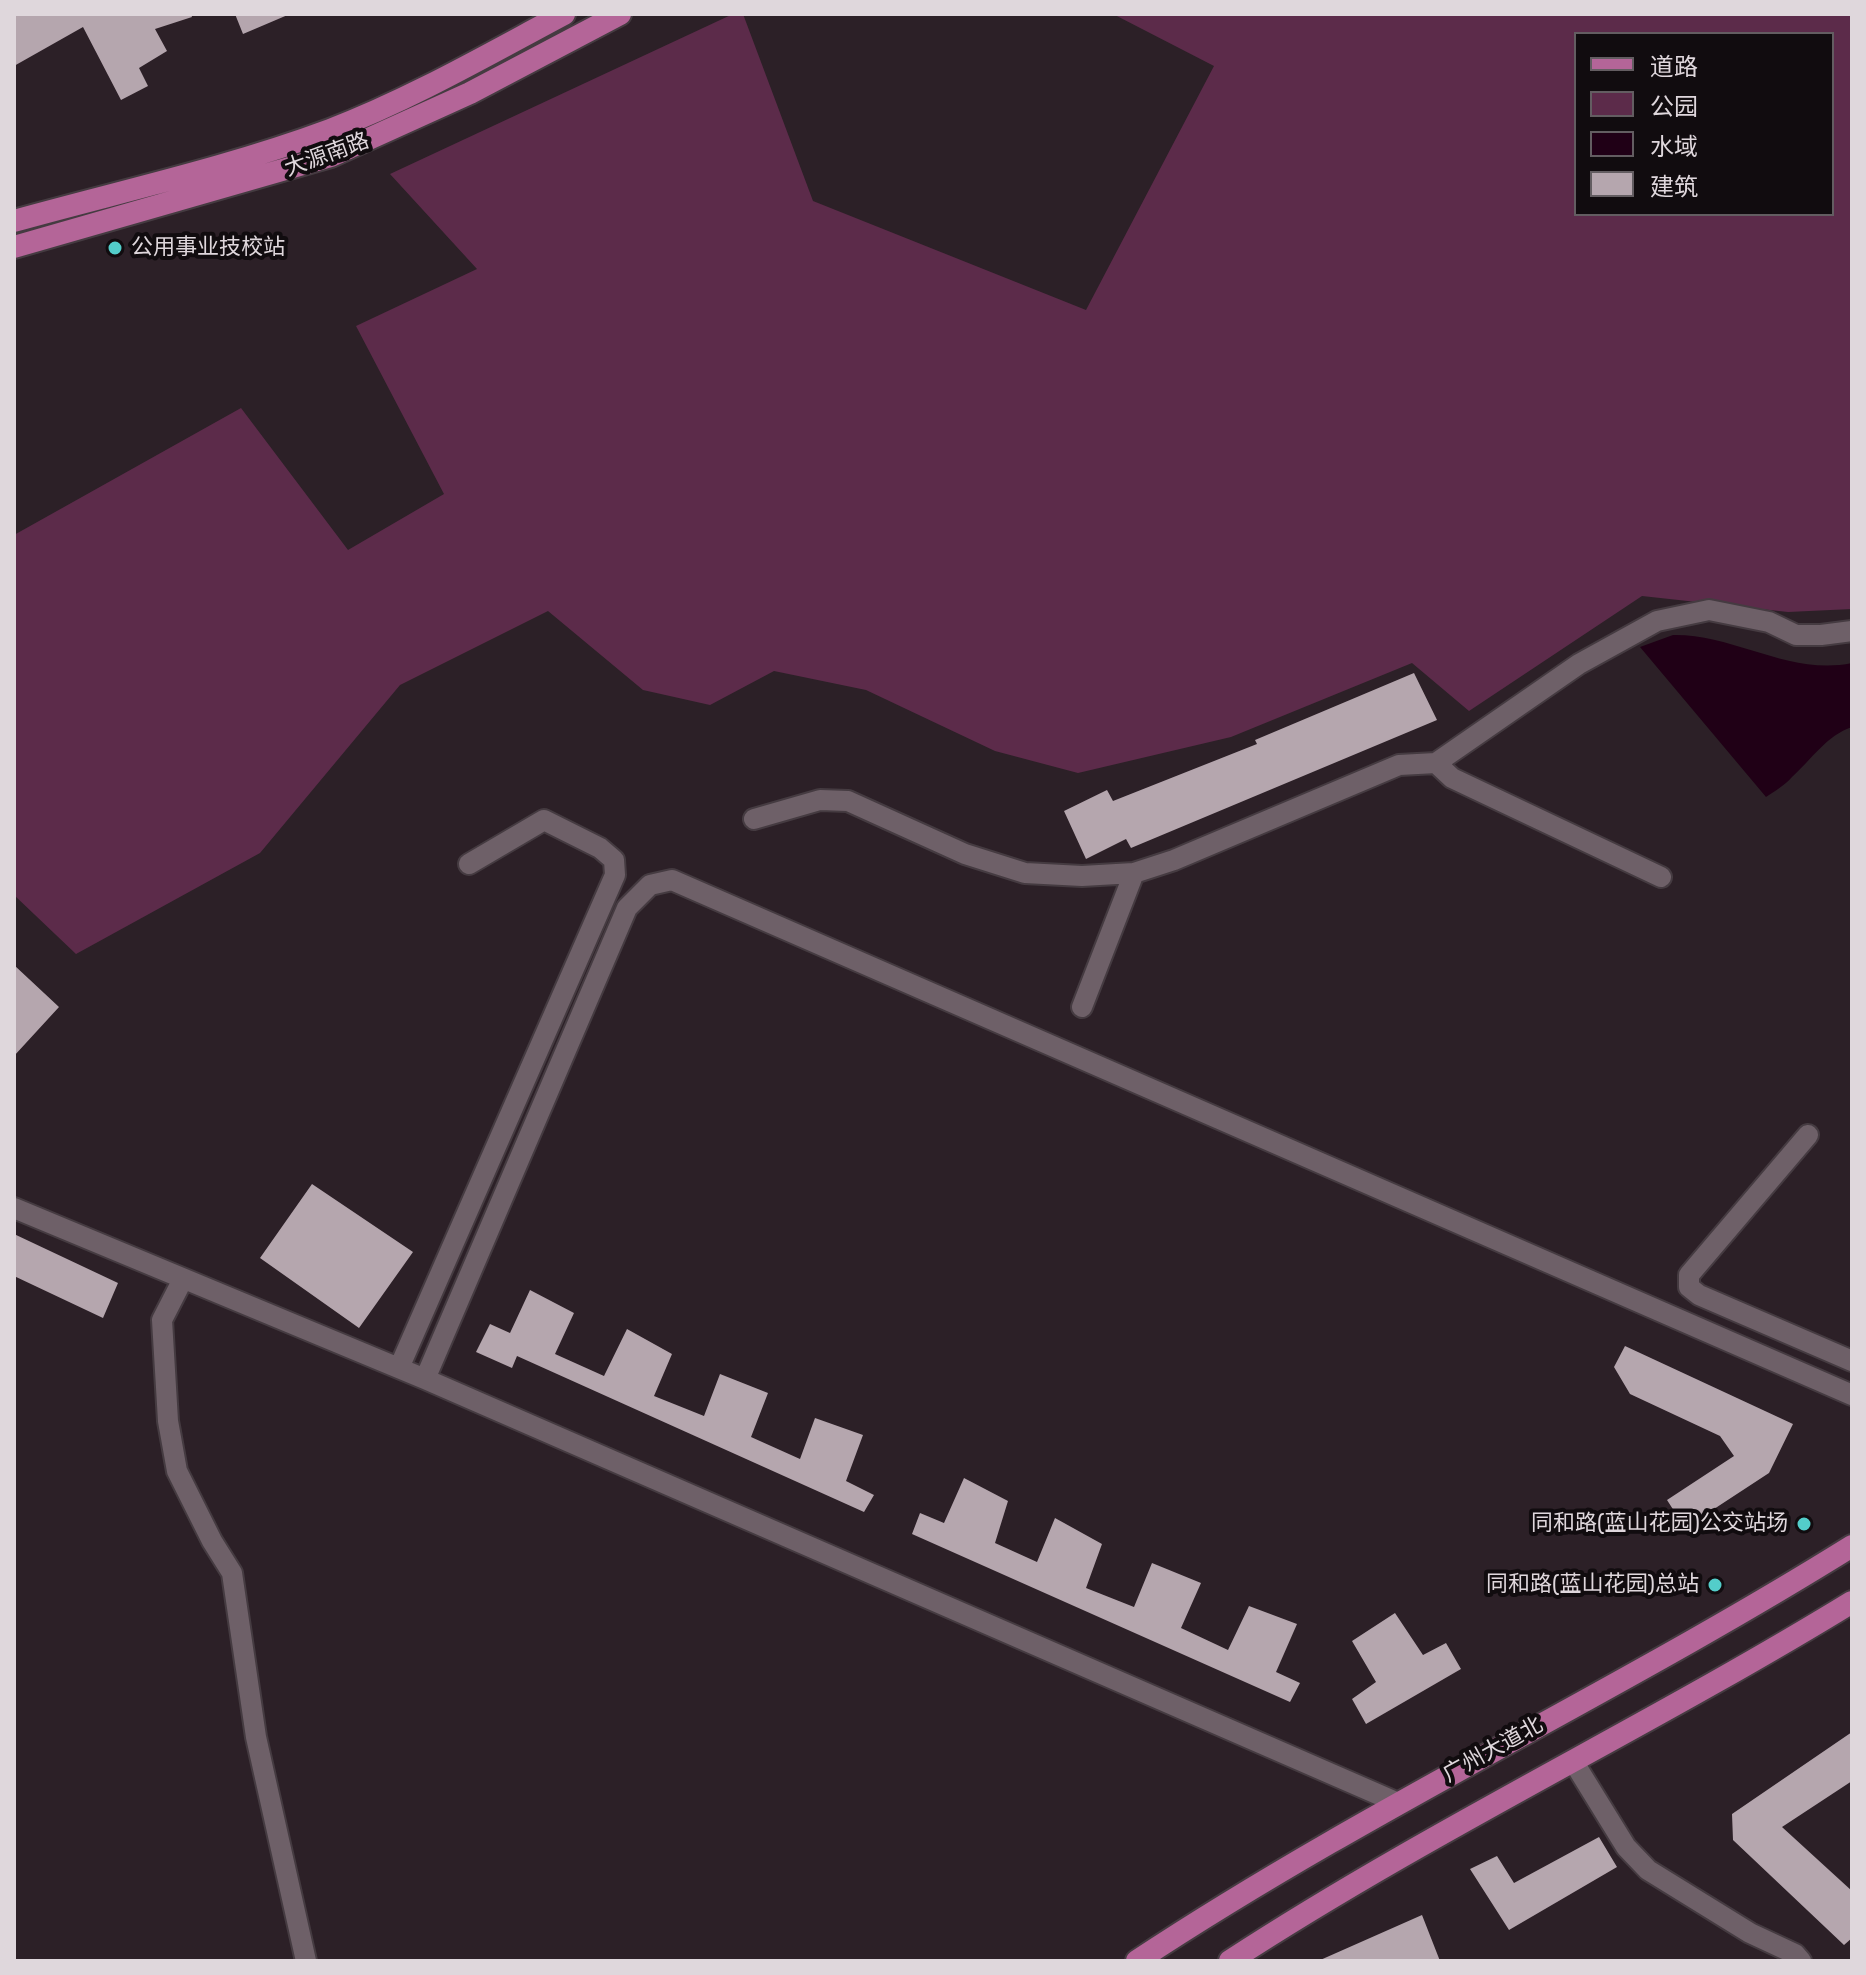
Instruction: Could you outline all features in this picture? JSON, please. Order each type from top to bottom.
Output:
[{"type":"main road","name":"大源南路","points":[[14,221],[328,130],[431,84],[564,14]]},
{"type":"main road","name":"大源南路","points":[[14,247],[331,156],[470,93],[620,14]]},
{"type":"main road","name":"广州大道北","points":[[1137,1961],[1221,1906],[1398,1803],[1741,1614],[1852,1546]]},
{"type":"main road","points":[[1230,1961],[1340,1894],[1852,1602]]},
{"type":"street","points":[[754,819],[820,800],[848,801],[965,854],[1025,873],[1082,876],[1134,873],[1174,860],[1399,765],[1436,763],[1579,664],[1657,621],[1709,610],[1769,622],[1796,635],[1852,631]]},
{"type":"street","points":[[1436,763],[1452,778],[1661,877]]},
{"type":"street","points":[[399,1368],[615,875],[614,860],[600,848],[544,820],[469,864]]},
{"type":"street","points":[[1082,1007],[1134,873]]},
{"type":"street","points":[[425,1379],[627,908],[650,885],[672,880],[1852,1395]]},
{"type":"street","points":[[1808,1135],[1689,1275],[1689,1287],[1699,1295],[1852,1361]]},
{"type":"street","points":[[14,1208],[425,1379],[1398,1803]]},
{"type":"street","points":[[183,1279],[162,1320],[168,1421],[177,1471],[212,1541],[232,1573],[256,1737],[306,1961]]},
{"type":"street","points":[[1573,1761],[1626,1847],[1648,1870],[1750,1933],[1795,1954],[1801,1961]]},
{"type":"green space","points":[[733,14],[743,14],[813,201],[1086,310],[1214,66],[1113,14],[1852,14],[1852,609],[1788,612],[1642,596],[1469,711],[1412,663],[1231,737],[1078,773],[995,751],[866,690],[774,671],[710,705],[643,690],[548,611],[400,685],[260,853],[76,954],[14,895],[14,535],[241,408],[348,550],[444,494],[356,326],[477,269],[390,174]]},
{"type":"water","points":[[1673,635],[1696,636],[1806,664],[1852,663],[1852,727],[1827,742],[1786,783],[1766,797],[1640,647]]},
{"type":"building","points":[[14,14],[191,14],[192,17],[155,29],[167,51],[139,68],[148,86],[121,100],[83,27],[14,66]]},
{"type":"building","points":[[235,14],[290,14],[243,34]]},
{"type":"building","points":[[1414,673],[1437,720],[1131,848],[1126,839],[1086,859],[1064,811],[1107,790],[1113,801],[1257,744],[1255,740]]},
{"type":"building","points":[[14,965],[59,1007],[14,1056]]},
{"type":"building","points":[[312,1184],[413,1252],[359,1328],[260,1258]]},
{"type":"building","points":[[14,1234],[118,1283],[103,1318],[14,1276]]},
{"type":"building","points":[[530,1290],[574,1313],[555,1354],[604,1376],[627,1329],[672,1354],[654,1396],[704,1416],[720,1374],[768,1393],[751,1437],[800,1459],[815,1418],[863,1435],[846,1481],[874,1495],[864,1512],[517,1356],[512,1368],[476,1352],[490,1324],[510,1333]]},
{"type":"building","points":[[1625,1346],[1793,1424],[1769,1473],[1685,1528],[1667,1500],[1734,1456],[1720,1436],[1630,1394],[1614,1367]]},
{"type":"building","points":[[964,1478],[1008,1501],[995,1543],[1037,1562],[1055,1518],[1102,1544],[1086,1588],[1134,1607],[1152,1563],[1201,1583],[1181,1628],[1228,1650],[1249,1606],[1297,1624],[1276,1672],[1300,1683],[1290,1702],[912,1534],[920,1513],[944,1523]]},
{"type":"building","points":[[1395,1613],[1423,1655],[1446,1643],[1461,1669],[1366,1724],[1352,1699],[1376,1682],[1352,1641]]},
{"type":"building","points":[[1852,1732],[1852,1781],[1782,1827],[1852,1891],[1852,1938],[1844,1945],[1733,1840],[1732,1814]]},
{"type":"building","points":[[1599,1837],[1617,1867],[1509,1930],[1470,1869],[1497,1856],[1514,1883]]},
{"type":"building","points":[[1422,1915],[1440,1961],[1318,1961]]},
{"type":"place","name":"公用事业技校站","points":[[115,248]]},
{"type":"place","name":"同和路(蓝山花园)公交站场","points":[[1804,1524]]},
{"type":"place","name":"同和路(蓝山花园)总站","points":[[1715,1585]]}]
